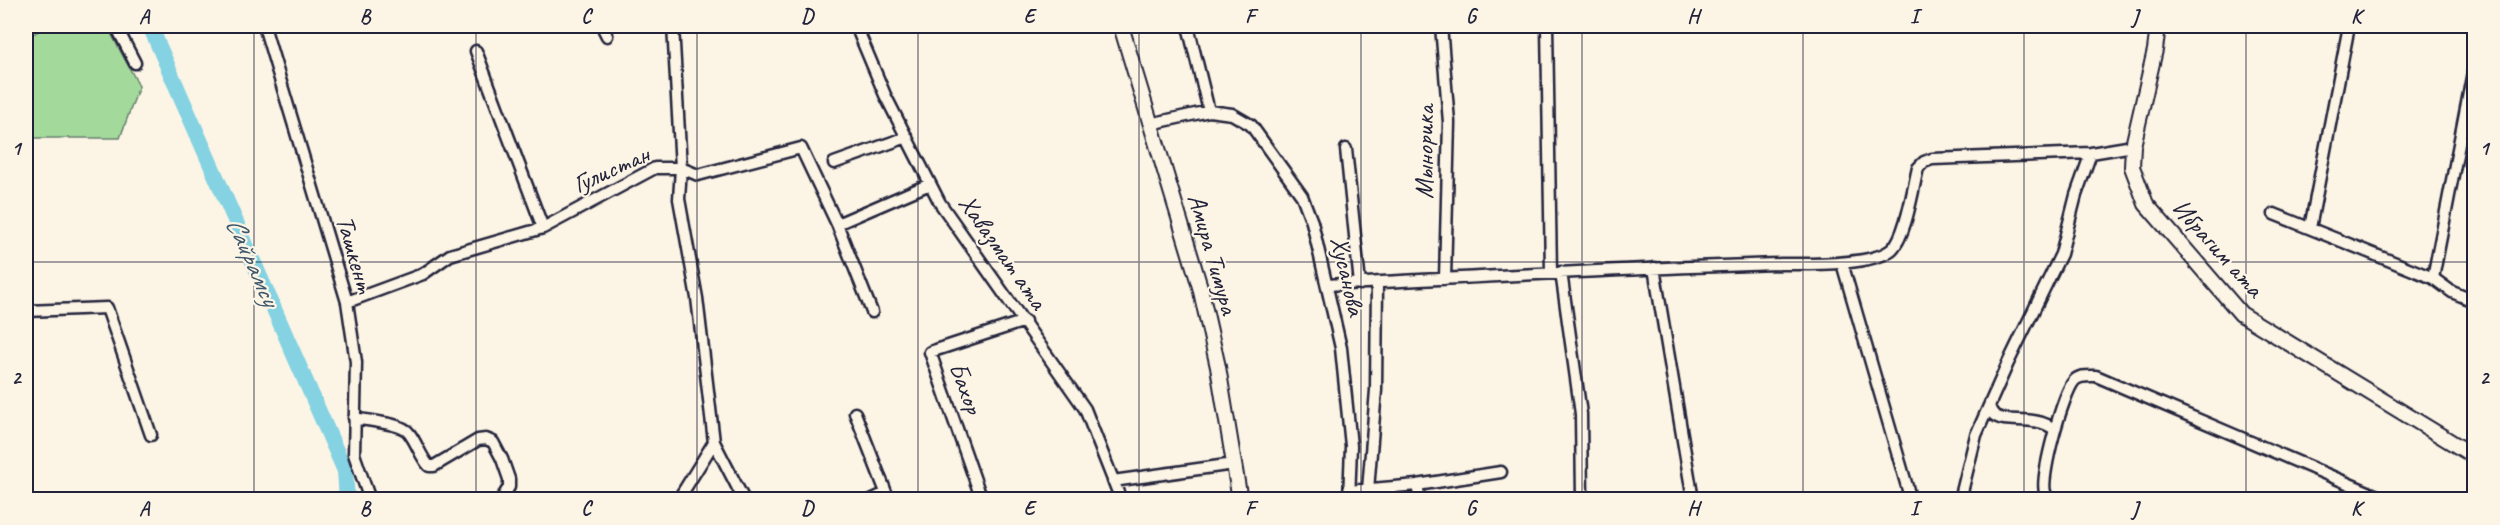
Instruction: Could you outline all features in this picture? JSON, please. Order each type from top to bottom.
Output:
[{"type":"street","points":[[116,26],[135,63]]},
{"type":"street","name":"Ташкент","points":[[264,26],[347,302],[356,362],[354,454],[370,500]]},
{"type":"street","points":[[674,26],[681,168],[679,199],[697,298],[714,442],[744,500]]},
{"type":"street","name":"Хавазмат ата","points":[[856,26],[885,95],[940,203],[1084,409],[1120,500]]},
{"type":"street","name":"Амира Тимура","points":[[1121,26],[1200,287],[1218,367],[1240,500]]},
{"type":"street","points":[[1188,26],[1209,111]]},
{"type":"street","name":"Мынорика","points":[[1441,26],[1449,122],[1445,279]]},
{"type":"street","points":[[1547,26],[1556,273],[1581,414],[1582,500]]},
{"type":"street","name":"Ибрагим ата","points":[[2158,26],[2155,50],[2133,146],[2132,167],[2146,204],[2241,314],[2475,456]]},
{"type":"street","points":[[2310,228],[2349,26]]},
{"type":"street","points":[[476,51],[543,228]]},
{"type":"street","points":[[2433,278],[2475,67]]},
{"type":"street","name":"Хусанова","points":[[1150,124],[1209,111],[1232,114],[1251,125],[1302,196],[1312,222],[1341,348],[1351,446],[1349,495]]},
{"type":"street","points":[[834,163],[907,137]]},
{"type":"street","points":[[1328,285],[1654,268],[1842,263],[1877,257],[1891,250],[1900,238],[1918,168],[1924,162],[1932,159],[2091,153],[2133,146]]},
{"type":"street","name":"Гулистан","points":[[347,302],[423,274],[450,255],[543,228],[655,168],[681,168],[698,175],[801,147],[837,224],[872,312]]},
{"type":"street","points":[[1346,148],[1360,284]]},
{"type":"street","points":[[1960,500],[1976,435],[2061,254],[2076,195],[2091,153]]},
{"type":"street","points":[[837,224],[930,184]]},
{"type":"street","points":[[2274,214],[2433,278],[2452,292],[2475,301]]},
{"type":"street","points":[[1842,263],[1908,490],[1908,500]]},
{"type":"street","points":[[1654,268],[1693,500]]},
{"type":"street","points":[[1368,490],[1376,390],[1377,283]]},
{"type":"street","points":[[26,311],[107,308],[151,435]]},
{"type":"street","name":"Бахор","points":[[982,500],[930,352],[1024,321]]},
{"type":"street","points":[[2050,500],[2045,494],[2044,484],[2054,429],[2074,381],[2083,376],[2096,376],[2387,500]]},
{"type":"street","points":[[1989,406],[1994,415],[2038,420],[2054,429]]},
{"type":"street","points":[[855,413],[888,496],[871,500]]},
{"type":"street","points":[[354,418],[399,425],[408,430],[429,466],[434,466],[478,440],[486,439],[493,442],[509,479],[509,487],[501,500]]},
{"type":"street","points":[[678,500],[714,442]]},
{"type":"street","points":[[1113,481],[1234,464]]},
{"type":"street","points":[[1349,495],[1368,490],[1501,472]]},
{"type":"street","points":[[1417,485],[1420,500]]},
{"type":"green space","points":[[47,26],[107,26],[139,86],[120,138],[26,138],[26,38]]},
{"type":"waterway","name":"Сайрамсу","points":[[150,26],[345,471],[347,500]]}]
